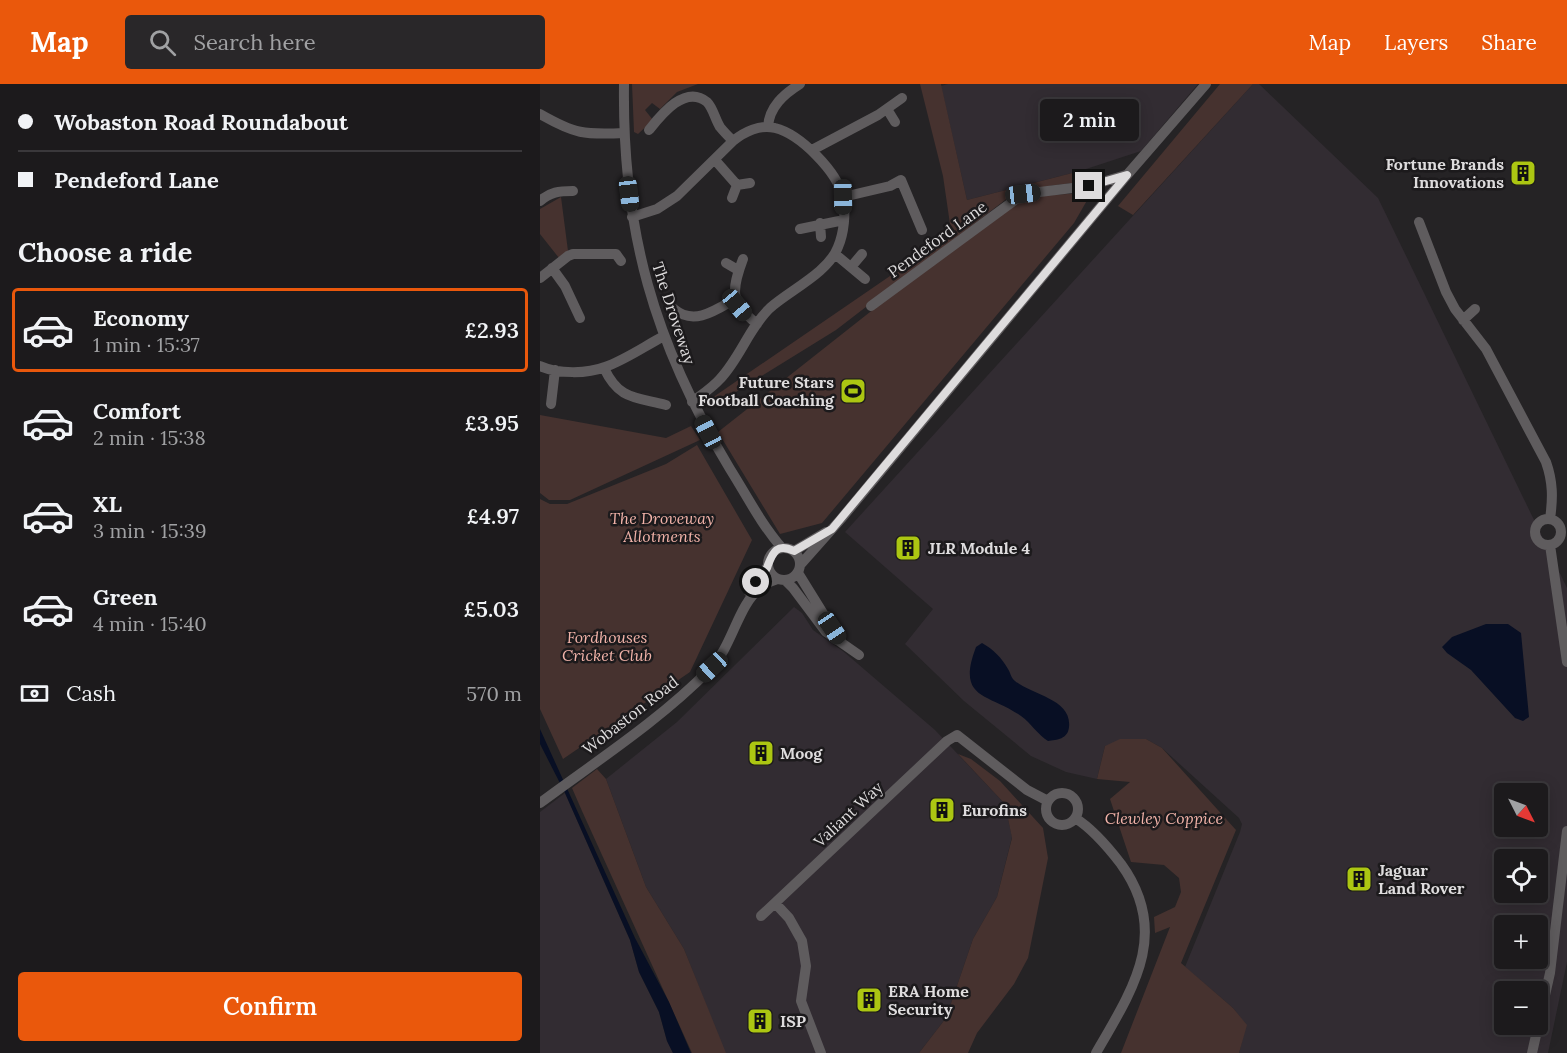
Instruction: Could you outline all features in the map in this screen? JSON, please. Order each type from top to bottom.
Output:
[{"type":"street","points":[[776,84],[783,95]]},
{"type":"street","points":[[768,127],[768,120],[783,95],[800,84]]},
{"type":"street","points":[[781,580],[793,578],[1127,175],[1206,84]]},
{"type":"street","name":"The Droveway","points":[[624,87],[624,133],[632,217],[645,277],[664,336],[692,402],[766,529],[783,551]]},
{"type":"street","points":[[649,130],[672,101],[679,96],[692,94],[706,101],[720,126],[733,141]]},
{"type":"street","points":[[812,150],[887,110],[902,98]]},
{"type":"street","points":[[650,110],[659,117]]},
{"type":"street","points":[[887,110],[895,122]]},
{"type":"street","points":[[540,114],[569,130],[592,135],[624,133]]},
{"type":"street","points":[[632,217],[657,209],[677,196],[733,141],[742,134],[757,128],[776,128],[812,150],[838,183],[843,197],[844,220],[835,254],[802,285],[768,310],[720,380],[692,402]]},
{"type":"street","points":[[715,160],[737,185]]},
{"type":"street","name":"Pendeford Lane","points":[[871,306],[1023,194],[1089,186],[1127,175]]},
{"type":"street","points":[[843,197],[890,186],[904,176],[922,230]]},
{"type":"street","points":[[737,185],[750,183]]},
{"type":"street","points":[[732,198],[737,185]]},
{"type":"street","points":[[540,201],[547,195],[558,191],[573,191]]},
{"type":"street","points":[[800,229],[844,220]]},
{"type":"street","points":[[1419,222],[1446,292],[1463,320],[1486,349],[1546,462],[1552,478],[1553,492],[1550,519]]},
{"type":"street","points":[[820,224],[821,237]]},
{"type":"street","points":[[540,278],[573,255],[616,254],[621,261]]},
{"type":"street","points":[[835,254],[865,279]]},
{"type":"street","points":[[851,267],[862,254]]},
{"type":"street","points":[[743,259],[738,270],[735,299],[745,315],[757,324]]},
{"type":"street","points":[[726,263],[738,270]]},
{"type":"street","points":[[552,268],[565,286],[580,318]]},
{"type":"street","points":[[677,316],[700,316],[735,299]]},
{"type":"street","points":[[1463,320],[1475,309]]},
{"type":"street","points":[[540,366],[555,370],[581,371],[604,368],[664,336]]},
{"type":"street","points":[[604,368],[611,382],[623,394],[666,405]]},
{"type":"street","points":[[551,404],[555,370]]},
{"type":"street","points":[[1550,519],[1558,524],[1561,532],[1558,540],[1550,545],[1539,542],[1535,532],[1539,522],[1550,519]]},
{"type":"street","points":[[832,529],[783,551],[768,566],[772,574],[793,588],[826,632],[858,655]]},
{"type":"street","points":[[1550,545],[1567,662]]},
{"type":"street","points":[[783,551],[799,556],[799,568],[842,644]]},
{"type":"street","name":"Wobaston Road","points":[[729,642],[742,601],[768,566]]},
{"type":"street","name":"Wobaston Road","points":[[540,802],[688,690],[712,667],[729,642],[747,605],[761,587],[781,580]]},
{"type":"street","name":"Valiant Way","points":[[761,916],[946,741],[957,735],[1027,790],[1048,801]]},
{"type":"street","points":[[1059,793],[1072,795],[1078,806],[1075,818],[1064,825],[1051,820],[1046,808],[1048,801],[1059,793]]},
{"type":"street","points":[[1075,818],[1099,838],[1129,875],[1142,903],[1146,925],[1143,952],[1135,978],[1096,1053]]},
{"type":"street","points":[[1532,1053],[1550,973],[1567,831]]},
{"type":"street","points":[[775,903],[789,918],[802,940],[806,966],[801,1001],[821,1053]]},
{"type":"shaded area","points":[[948,84],[1198,84],[1141,151],[1080,171],[967,200],[941,86]]},
{"type":"shaded area","points":[[1253,84],[1259,84],[1378,198],[1567,588],[1567,962],[1548,1053],[1239,1053],[1246,1025],[1233,1008],[1185,967],[1240,832],[1242,824],[1239,818],[1162,748],[1146,739],[1105,746],[1097,779],[1066,772],[1031,756],[964,701],[905,644],[933,609],[845,532]]},
{"type":"shaded area","points":[[794,607],[802,613],[813,630],[844,652],[935,730],[1005,804],[1012,837],[997,897],[973,939],[946,1018],[919,1053],[725,1053],[684,949],[646,887],[606,779],[677,722]]},
{"type":"shaded area","points":[[565,793],[630,940],[639,972],[659,1012],[667,1041],[673,1053],[540,1053],[540,812]]},
{"type":"green space","points":[[632,84],[698,84],[677,92],[660,109],[652,103],[645,110],[653,120],[638,134],[634,132]]},
{"type":"green space","points":[[920,84],[941,84],[967,200],[1080,171],[1081,182],[1053,185],[1009,197],[836,330],[710,408],[709,400],[890,276],[951,231],[943,176]]},
{"type":"green space","points":[[1220,84],[1253,84],[1133,215],[1118,206]]},
{"type":"green space","points":[[1081,193],[1089,197],[1074,223],[822,523],[780,534],[718,432],[870,312],[1026,197]]},
{"type":"green space","points":[[561,197],[568,251],[559,258],[540,234],[540,209]]},
{"type":"green space","points":[[540,415],[666,438],[691,426],[700,440],[570,500],[549,500],[540,493]]},
{"type":"green space","name":"Fordhouses Cricket Club","points":[[697,445],[752,540],[690,672],[563,759],[540,709],[540,499],[550,504],[567,504],[666,464]]},
{"type":"green space","name":"Clewley Coppice","points":[[1120,739],[1146,739],[1162,748],[1236,830],[1181,963],[1233,1008],[1247,1025],[1239,1053],[1121,1053],[1170,927],[1155,933],[1154,917],[1175,907],[1181,892],[1179,878],[1164,865],[1131,862],[1110,799],[1130,782],[1097,779],[1105,746]]},
{"type":"green space","points":[[958,754],[971,759],[1000,781],[1043,828],[1048,858],[1028,958],[1014,984],[977,1033],[968,1053],[919,1053],[946,1018],[973,939],[997,897],[1012,838],[1005,804]]},
{"type":"green space","points":[[597,769],[606,779],[646,887],[684,949],[726,1053],[692,1053],[582,811],[572,788]]},
{"type":"water","points":[[1486,624],[1508,624],[1521,633],[1529,717],[1523,721],[1515,718],[1471,670],[1442,647],[1452,637]]},
{"type":"water","points":[[982,643],[1000,658],[1015,681],[1050,699],[1064,710],[1068,718],[1067,734],[1048,741],[1021,716],[979,693],[970,677],[976,647]]},
{"type":"water","points":[[540,729],[635,938],[669,1002],[691,1053],[673,1053],[667,1041],[659,1012],[639,972],[630,940],[565,793],[540,744]]},
{"type":"place","name":"Fortune Brands Innovations","points":[[1523,173]]},
{"type":"place","name":"Future Stars Football Coaching","points":[[853,391]]},
{"type":"place","name":"JLR Module 4","points":[[908,548]]},
{"type":"place","name":"Moog","points":[[761,753]]},
{"type":"place","name":"Eurofins","points":[[942,810]]},
{"type":"place","name":"Jaguar Land Rover","points":[[1359,879]]},
{"type":"place","name":"ERA Home Security","points":[[869,1000]]},
{"type":"place","name":"ISP","points":[[760,1021]]},
{"type":"route","points":[[756,582],[768,566],[770,556],[775,551],[787,548],[794,551],[832,529],[1127,175],[1089,186]]},
{"type":"park label","name":"The Droveway Allotments","points":[[662,527]]}]
